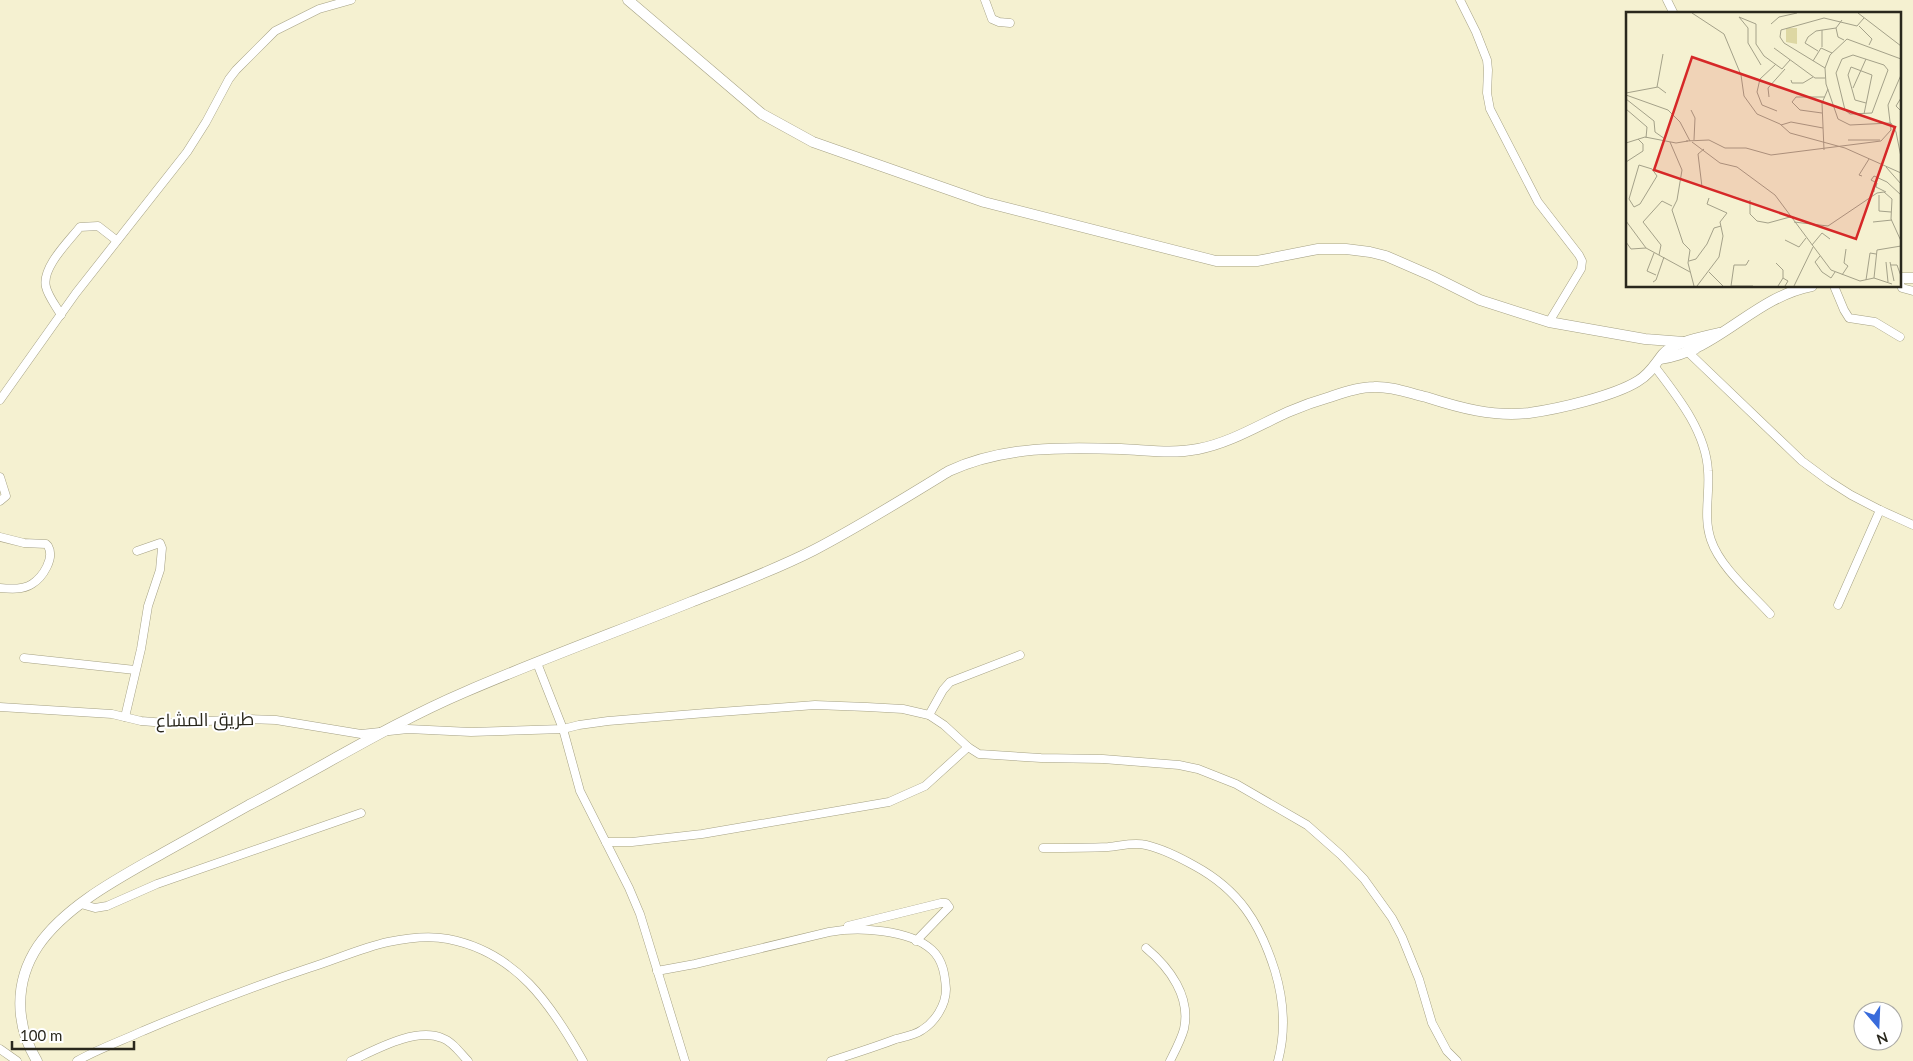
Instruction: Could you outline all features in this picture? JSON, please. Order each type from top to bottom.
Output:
[{"type":"street","points":[[0,400],[116,240],[187,152],[206,122],[229,79],[274,31],[319,9],[350,0]]},
{"type":"street","points":[[628,0],[762,114],[813,142],[984,202],[1216,261],[1257,261],[1318,249],[1346,249],[1370,252],[1386,256],[1432,276],[1480,300],[1549,322],[1689,348],[1802,461],[1829,482],[1880,510],[1913,524]]},
{"type":"street","points":[[985,0],[992,19],[1010,23]]},
{"type":"street","points":[[1460,0],[1487,60],[1488,101],[1499,128],[1538,202],[1568,238],[1582,262],[1581,269],[1549,322]]},
{"type":"street","points":[[1667,0],[1673,12]]},
{"type":"street","points":[[61,315],[46,287],[46,274],[58,254],[80,227],[98,226],[116,240]]},
{"type":"street","points":[[1900,278],[1913,278]]},
{"type":"street","points":[[1900,284],[1902,288],[1913,291]]},
{"type":"street","points":[[37,1061],[27,1045],[20,1021],[20,995],[27,971],[38,947],[59,923],[81,904],[137,868],[380,732],[463,693],[733,585],[812,551],[949,471],[967,463],[987,457],[1045,449],[1123,449],[1163,452],[1199,449],[1233,438],[1291,411],[1327,398],[1375,386],[1410,393],[1475,412],[1528,413],[1617,392],[1639,380],[1658,363],[1668,350],[1689,348],[1709,343],[1719,333],[1772,301],[1802,288]]},
{"type":"street","points":[[1835,288],[1849,318],[1876,322],[1900,337]]},
{"type":"street","points":[[1645,339],[1678,355]]},
{"type":"street","points":[[1658,363],[1678,355],[1689,348]]},
{"type":"street","points":[[1658,363],[1698,432],[1706,456],[1708,472],[1708,525],[1716,551],[1725,564],[1770,614]]},
{"type":"street","points":[[0,477],[6,496],[0,500]]},
{"type":"street","points":[[1838,604],[1880,510]]},
{"type":"street","points":[[0,537],[24,543],[46,544],[51,553],[48,563],[40,576],[32,584],[22,588],[0,588]]},
{"type":"street","points":[[125,717],[145,632],[148,606],[160,570],[162,544],[155,544],[137,551]]},
{"type":"street","points":[[1020,655],[950,682],[928,715],[944,725],[968,747],[979,754],[1103,759],[1179,765],[1198,769],[1236,784],[1307,826],[1364,879],[1392,918],[1409,951],[1432,1023],[1447,1050],[1458,1061]]},
{"type":"street","points":[[24,658],[135,670]]},
{"type":"street","points":[[537,663],[563,729],[580,790],[640,914],[684,1061]]},
{"type":"street","name":"طريق المشاع","points":[[0,706],[89,712],[141,721],[166,723],[249,719],[276,720],[361,734],[408,729],[471,732],[563,729],[608,721],[815,706],[903,709],[928,715]]},
{"type":"street","points":[[606,842],[632,842],[702,834],[890,802],[926,786],[968,747]]},
{"type":"street","points":[[81,904],[95,908],[107,906],[157,884],[361,814]]},
{"type":"street","points":[[1043,848],[1144,845],[1182,859],[1213,876],[1228,888],[1256,923],[1269,951],[1276,974],[1284,1016],[1278,1061]]},
{"type":"street","points":[[657,971],[695,964],[829,932],[941,902],[946,903],[948,907],[945,912],[916,941]]},
{"type":"street","points":[[829,932],[850,929],[879,931],[916,941],[933,951],[945,973],[946,996],[937,1016],[922,1031],[831,1061]]},
{"type":"street","points":[[77,1061],[193,1010],[256,985],[387,942],[418,937],[447,939],[474,947],[504,961],[527,981],[550,1009],[584,1061]]},
{"type":"street","points":[[1146,948],[1167,968],[1182,994],[1185,1021],[1183,1031],[1170,1061]]},
{"type":"street","points":[[351,1061],[388,1044],[417,1036],[430,1035],[444,1038],[468,1061]]},
{"type":"street","points":[[0,1049],[17,1061]]}]
